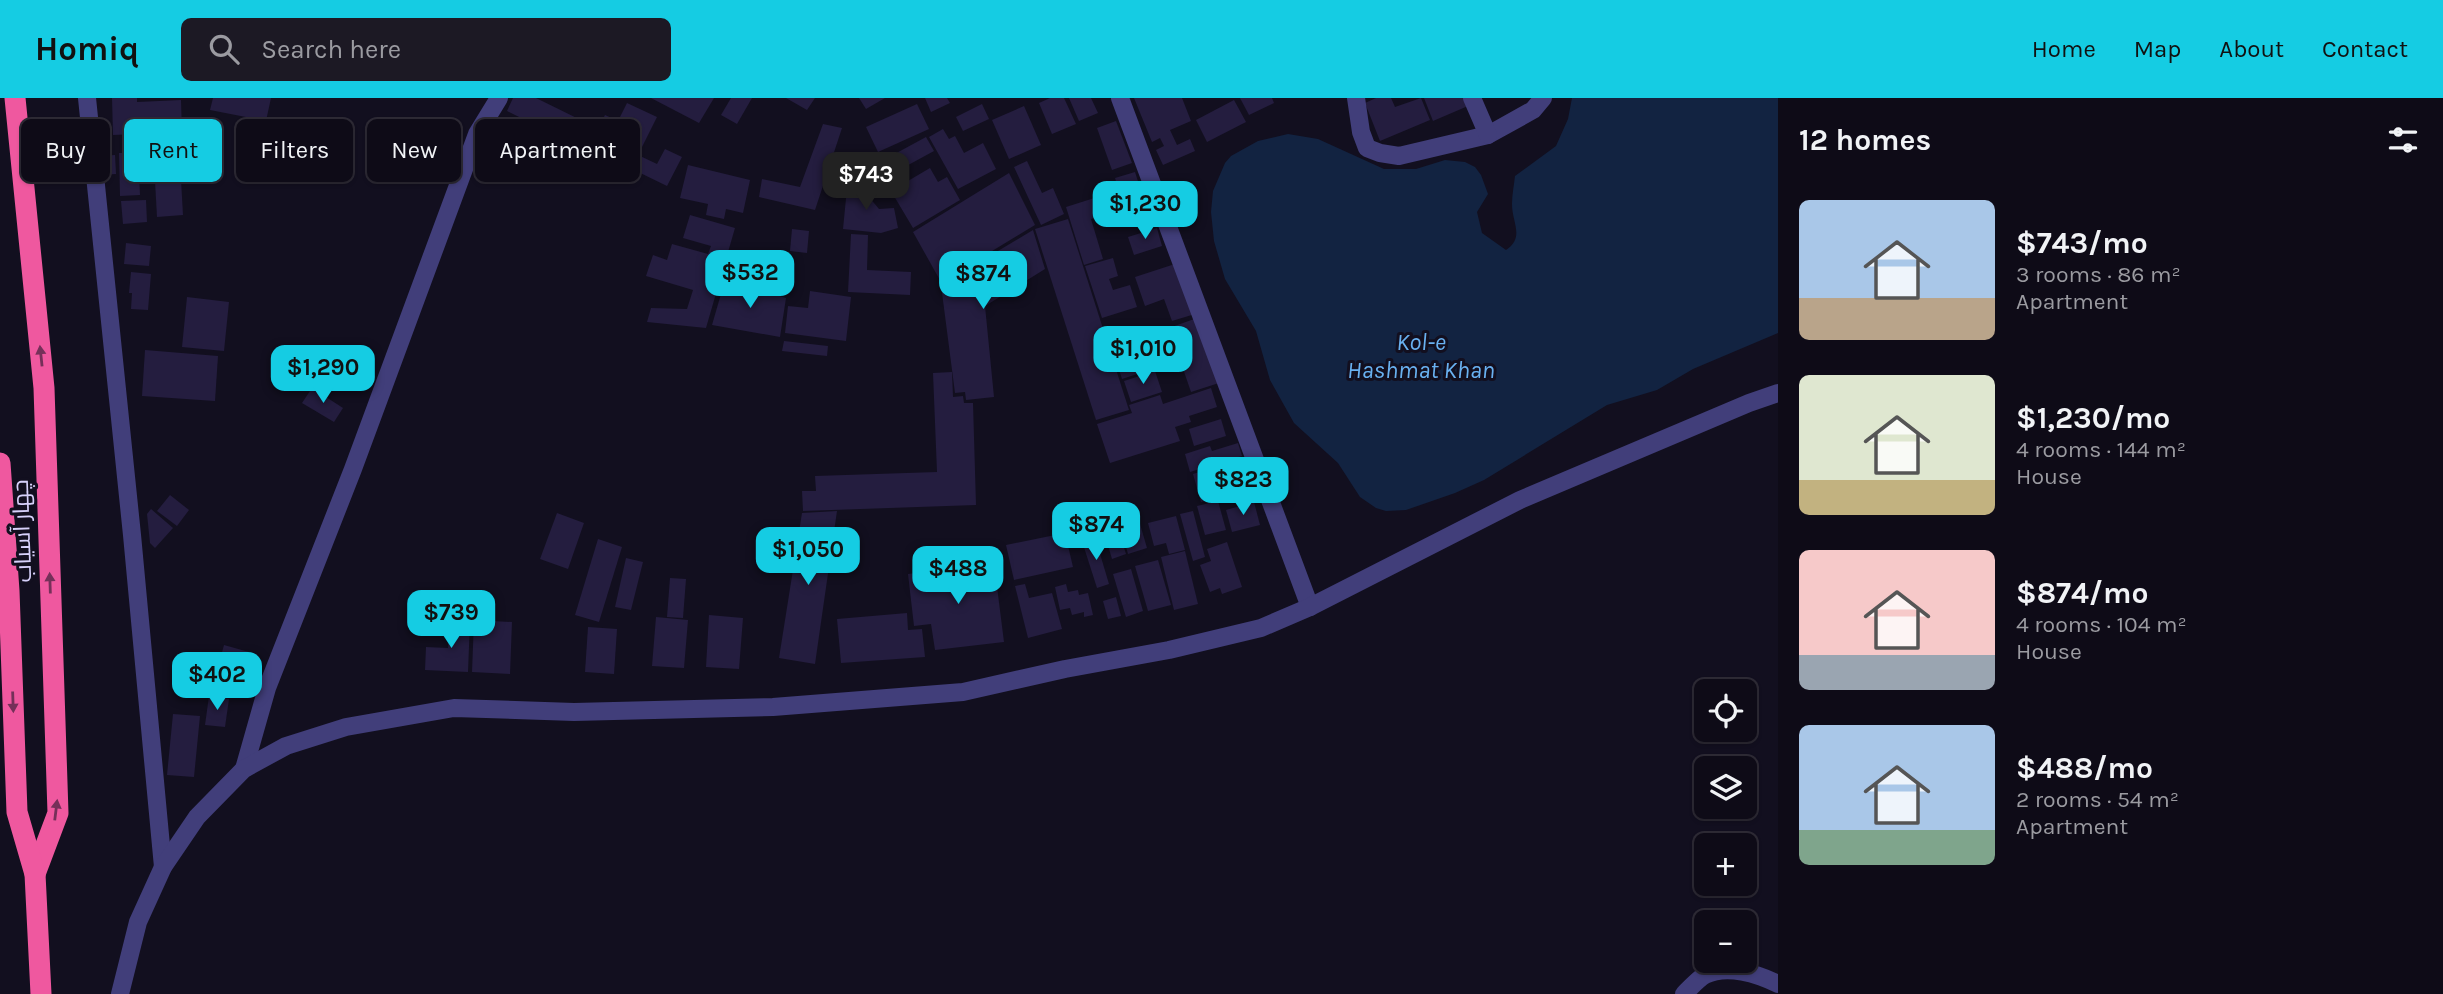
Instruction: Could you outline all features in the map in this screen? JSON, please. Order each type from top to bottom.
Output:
[{"type":"highway","name":"چهار آسیاب","points":[[15,98],[44,388],[58,813],[35,874]]},
{"type":"highway","name":"چهار آسیاب","points":[[0,463],[17,812],[35,874],[41,994]]},
{"type":"street","points":[[87,98],[163,867]]},
{"type":"street","points":[[244,769],[267,688],[353,469],[477,134],[499,98]]},
{"type":"street","points":[[1119,98],[1310,607]]},
{"type":"street","points":[[1356,98],[1361,132],[1367,148],[1399,156],[1488,135],[1533,110],[1543,98]]},
{"type":"street","points":[[1472,98],[1488,135]]},
{"type":"street","points":[[120,994],[138,922],[163,867],[197,817],[244,769],[286,746],[346,727],[454,708],[574,712],[773,707],[963,692],[1065,669],[1169,650],[1261,628],[1310,607],[1520,500],[1749,402],[1778,393]]},
{"type":"street","points":[[1684,994],[1706,975],[1728,971],[1756,974],[1778,984]]},
{"type":"water","name":"Kol-e Hashmat Khan","points":[[1572,98],[1778,98],[1778,333],[1693,369],[1657,390],[1607,405],[1484,480],[1455,493],[1406,510],[1386,511],[1376,508],[1360,497],[1338,463],[1294,423],[1270,380],[1256,331],[1225,279],[1214,241],[1211,212],[1213,191],[1225,163],[1231,156],[1258,141],[1288,134],[1318,139],[1384,169],[1416,169],[1445,160],[1465,162],[1475,167],[1481,175],[1488,194],[1477,212],[1482,233],[1506,250],[1512,245],[1516,235],[1512,204],[1515,176],[1556,146],[1568,119]]},
{"type":"building","points":[[112,98],[137,98],[137,102],[181,100],[182,119],[124,119],[124,135],[113,135]]},
{"type":"building","points":[[213,98],[271,98],[266,119],[210,110]]},
{"type":"building","points":[[513,98],[536,98],[579,119],[523,119],[507,111]]},
{"type":"building","points":[[651,98],[714,98],[699,123]]},
{"type":"building","points":[[731,98],[752,98],[737,124],[721,115]]},
{"type":"building","points":[[786,98],[815,98],[807,110]]},
{"type":"building","points":[[859,98],[885,98],[866,109]]},
{"type":"building","points":[[925,98],[947,98],[950,103],[931,112]]},
{"type":"building","points":[[1050,98],[1064,98],[1076,124],[1052,134],[1039,103]]},
{"type":"building","points":[[1069,98],[1091,98],[1098,113],[1079,121]]},
{"type":"building","points":[[1134,98],[1182,98],[1191,121],[1170,130],[1177,145],[1190,139],[1195,151],[1163,165],[1156,150],[1164,146],[1160,138],[1152,142]]},
{"type":"building","points":[[1240,98],[1272,98],[1274,103],[1249,115]]},
{"type":"building","points":[[1376,98],[1391,98],[1395,107],[1421,98],[1430,120],[1380,141],[1365,103]]},
{"type":"building","points":[[1424,98],[1465,98],[1468,106],[1433,121]]},
{"type":"building","points":[[1234,100],[1246,122],[1207,142],[1196,120]]},
{"type":"building","points":[[627,103],[657,117],[640,151],[640,119],[619,119]]},
{"type":"building","points":[[917,104],[929,129],[878,152],[866,127]]},
{"type":"building","points":[[982,104],[989,119],[963,131],[956,117]]},
{"type":"building","points":[[1024,106],[1041,145],[1009,159],[992,120]]},
{"type":"building","points":[[1116,121],[1132,163],[1112,170],[1097,128]]},
{"type":"building","points":[[823,124],[842,128],[815,210],[759,197],[762,179],[800,187]]},
{"type":"building","points":[[943,129],[949,139],[955,136],[964,153],[983,143],[996,169],[958,189],[929,137]]},
{"type":"building","points":[[926,137],[934,151],[888,176],[880,162]]},
{"type":"building","points":[[665,149],[682,157],[667,186],[640,173],[640,156],[657,164]]},
{"type":"building","points":[[119,153],[124,153],[124,182],[139,182],[140,195],[120,196]]},
{"type":"building","points":[[110,155],[115,155],[116,174],[110,174]]},
{"type":"building","points":[[1027,161],[1042,193],[1053,188],[1064,214],[1041,225],[1014,167]]},
{"type":"building","points":[[688,165],[750,180],[743,213],[726,209],[724,219],[706,215],[708,204],[680,198]]},
{"type":"building","points":[[930,168],[938,182],[947,177],[960,200],[913,228],[891,191]]},
{"type":"building","points":[[1135,172],[1143,197],[1113,207],[1108,191],[1118,188],[1115,178]]},
{"type":"building","points":[[1009,173],[1035,225],[941,282],[913,232]]},
{"type":"building","points":[[848,178],[860,179],[859,194],[869,197],[879,209],[894,208],[898,228],[881,233],[843,229]]},
{"type":"building","points":[[155,182],[181,182],[183,215],[157,217]]},
{"type":"building","points":[[1107,194],[1113,212],[1091,219],[1103,259],[1084,265],[1066,207]]},
{"type":"building","points":[[146,200],[147,222],[123,224],[121,201]]},
{"type":"building","points":[[690,215],[735,228],[706,328],[647,322],[651,308],[687,309],[693,290],[646,276],[653,255],[667,260],[672,244],[708,254],[711,246],[683,238]]},
{"type":"building","points":[[1068,219],[1129,410],[1096,420],[1035,229]]},
{"type":"building","points":[[1157,228],[1162,246],[1134,255],[1128,237]]},
{"type":"building","points":[[792,229],[809,231],[807,253],[790,251]]},
{"type":"building","points":[[1033,230],[1045,269],[985,306],[994,397],[966,400],[965,392],[955,393],[941,285]]},
{"type":"building","points":[[851,234],[868,235],[867,270],[911,272],[910,295],[848,292]]},
{"type":"building","points":[[126,243],[151,246],[149,266],[124,264]]},
{"type":"building","points":[[1113,258],[1118,276],[1109,279],[1113,290],[1130,285],[1137,307],[1102,318],[1085,266]]},
{"type":"building","points":[[1178,263],[1195,314],[1172,321],[1164,299],[1145,306],[1135,277]]},
{"type":"building","points":[[131,272],[151,274],[148,310],[131,309]]},
{"type":"building","points":[[725,280],[786,298],[780,337],[712,325]]},
{"type":"building","points":[[810,291],[851,297],[846,341],[785,333],[788,306],[808,308]]},
{"type":"building","points":[[187,297],[229,302],[224,351],[182,347]]},
{"type":"building","points":[[1197,318],[1219,383],[1191,392],[1169,328]]},
{"type":"building","points":[[1129,330],[1134,343],[1140,341],[1141,346],[1169,337],[1177,361],[1122,379],[1108,336]]},
{"type":"building","points":[[784,341],[828,346],[827,356],[782,351]]},
{"type":"building","points":[[145,350],[218,356],[215,401],[142,396]]},
{"type":"building","points":[[290,357],[322,367],[316,386],[284,376]]},
{"type":"building","points":[[1155,371],[1162,392],[1131,402],[1124,381]]},
{"type":"building","points":[[952,372],[953,397],[963,396],[964,403],[973,403],[976,505],[803,511],[802,491],[816,491],[815,476],[937,472],[933,373]]},
{"type":"building","points":[[312,388],[343,408],[334,422],[302,403]]},
{"type":"building","points":[[1211,388],[1217,407],[1189,416],[1191,422],[1175,427],[1180,441],[1110,463],[1097,424],[1132,413],[1129,405],[1160,395],[1163,404]]},
{"type":"building","points":[[1221,419],[1226,436],[1194,446],[1189,429]]},
{"type":"building","points":[[1238,443],[1242,456],[1190,472],[1185,454],[1210,446],[1212,451]]},
{"type":"building","points":[[1241,459],[1249,488],[1201,502],[1193,474]]},
{"type":"building","points":[[170,495],[189,510],[177,526],[157,511]]},
{"type":"building","points":[[1218,501],[1226,530],[1205,535],[1197,506]]},
{"type":"building","points":[[1254,502],[1260,525],[1232,532],[1226,510]]},
{"type":"building","points":[[151,509],[173,528],[155,548],[150,543],[147,514]]},
{"type":"building","points":[[837,511],[815,664],[779,658],[802,513]]},
{"type":"building","points":[[1193,511],[1205,557],[1193,561],[1180,514]]},
{"type":"building","points":[[557,513],[584,523],[568,569],[540,559]]},
{"type":"building","points":[[1176,516],[1185,550],[1169,554],[1166,543],[1154,546],[1148,523]]},
{"type":"building","points":[[1140,524],[1147,548],[1128,554],[1121,529]]},
{"type":"building","points":[[1118,528],[1126,554],[1112,559],[1104,532]]},
{"type":"building","points":[[1065,533],[1073,567],[1014,580],[1006,545]]},
{"type":"building","points":[[1095,537],[1109,584],[1097,588],[1082,541]]},
{"type":"building","points":[[598,539],[622,547],[599,622],[575,615]]},
{"type":"building","points":[[1227,542],[1242,587],[1222,594],[1220,588],[1210,592],[1200,565],[1211,561],[1207,549]]},
{"type":"building","points":[[1185,551],[1198,604],[1174,610],[1161,557]]},
{"type":"building","points":[[626,558],[643,562],[631,610],[615,607]]},
{"type":"building","points":[[1158,560],[1171,605],[1148,611],[1135,566]]},
{"type":"building","points":[[994,563],[1004,642],[935,650],[931,624],[914,626],[908,574]]},
{"type":"building","points":[[1131,569],[1143,611],[1126,617],[1113,574]]},
{"type":"building","points":[[670,578],[686,579],[683,618],[667,617]]},
{"type":"building","points":[[1025,584],[1029,598],[1052,593],[1062,629],[1028,638],[1015,586]]},
{"type":"building","points":[[1066,584],[1068,592],[1078,590],[1079,595],[1088,593],[1093,615],[1084,617],[1084,612],[1072,615],[1070,608],[1060,610],[1055,587]]},
{"type":"building","points":[[1116,597],[1121,616],[1108,619],[1103,601]]},
{"type":"building","points":[[907,613],[908,630],[922,629],[925,657],[841,663],[837,619]]},
{"type":"building","points":[[709,615],[743,618],[739,669],[706,667]]},
{"type":"building","points":[[656,617],[688,620],[684,668],[652,666]]},
{"type":"building","points":[[449,620],[470,621],[468,672],[425,670],[426,647],[448,648]]},
{"type":"building","points":[[474,620],[512,622],[510,674],[472,672]]},
{"type":"building","points":[[588,627],[617,629],[614,674],[585,672]]},
{"type":"building","points":[[224,645],[256,654],[247,686],[215,678]]},
{"type":"building","points":[[209,696],[229,699],[225,727],[205,725]]},
{"type":"building","points":[[173,714],[200,716],[194,777],[167,775]]}]
